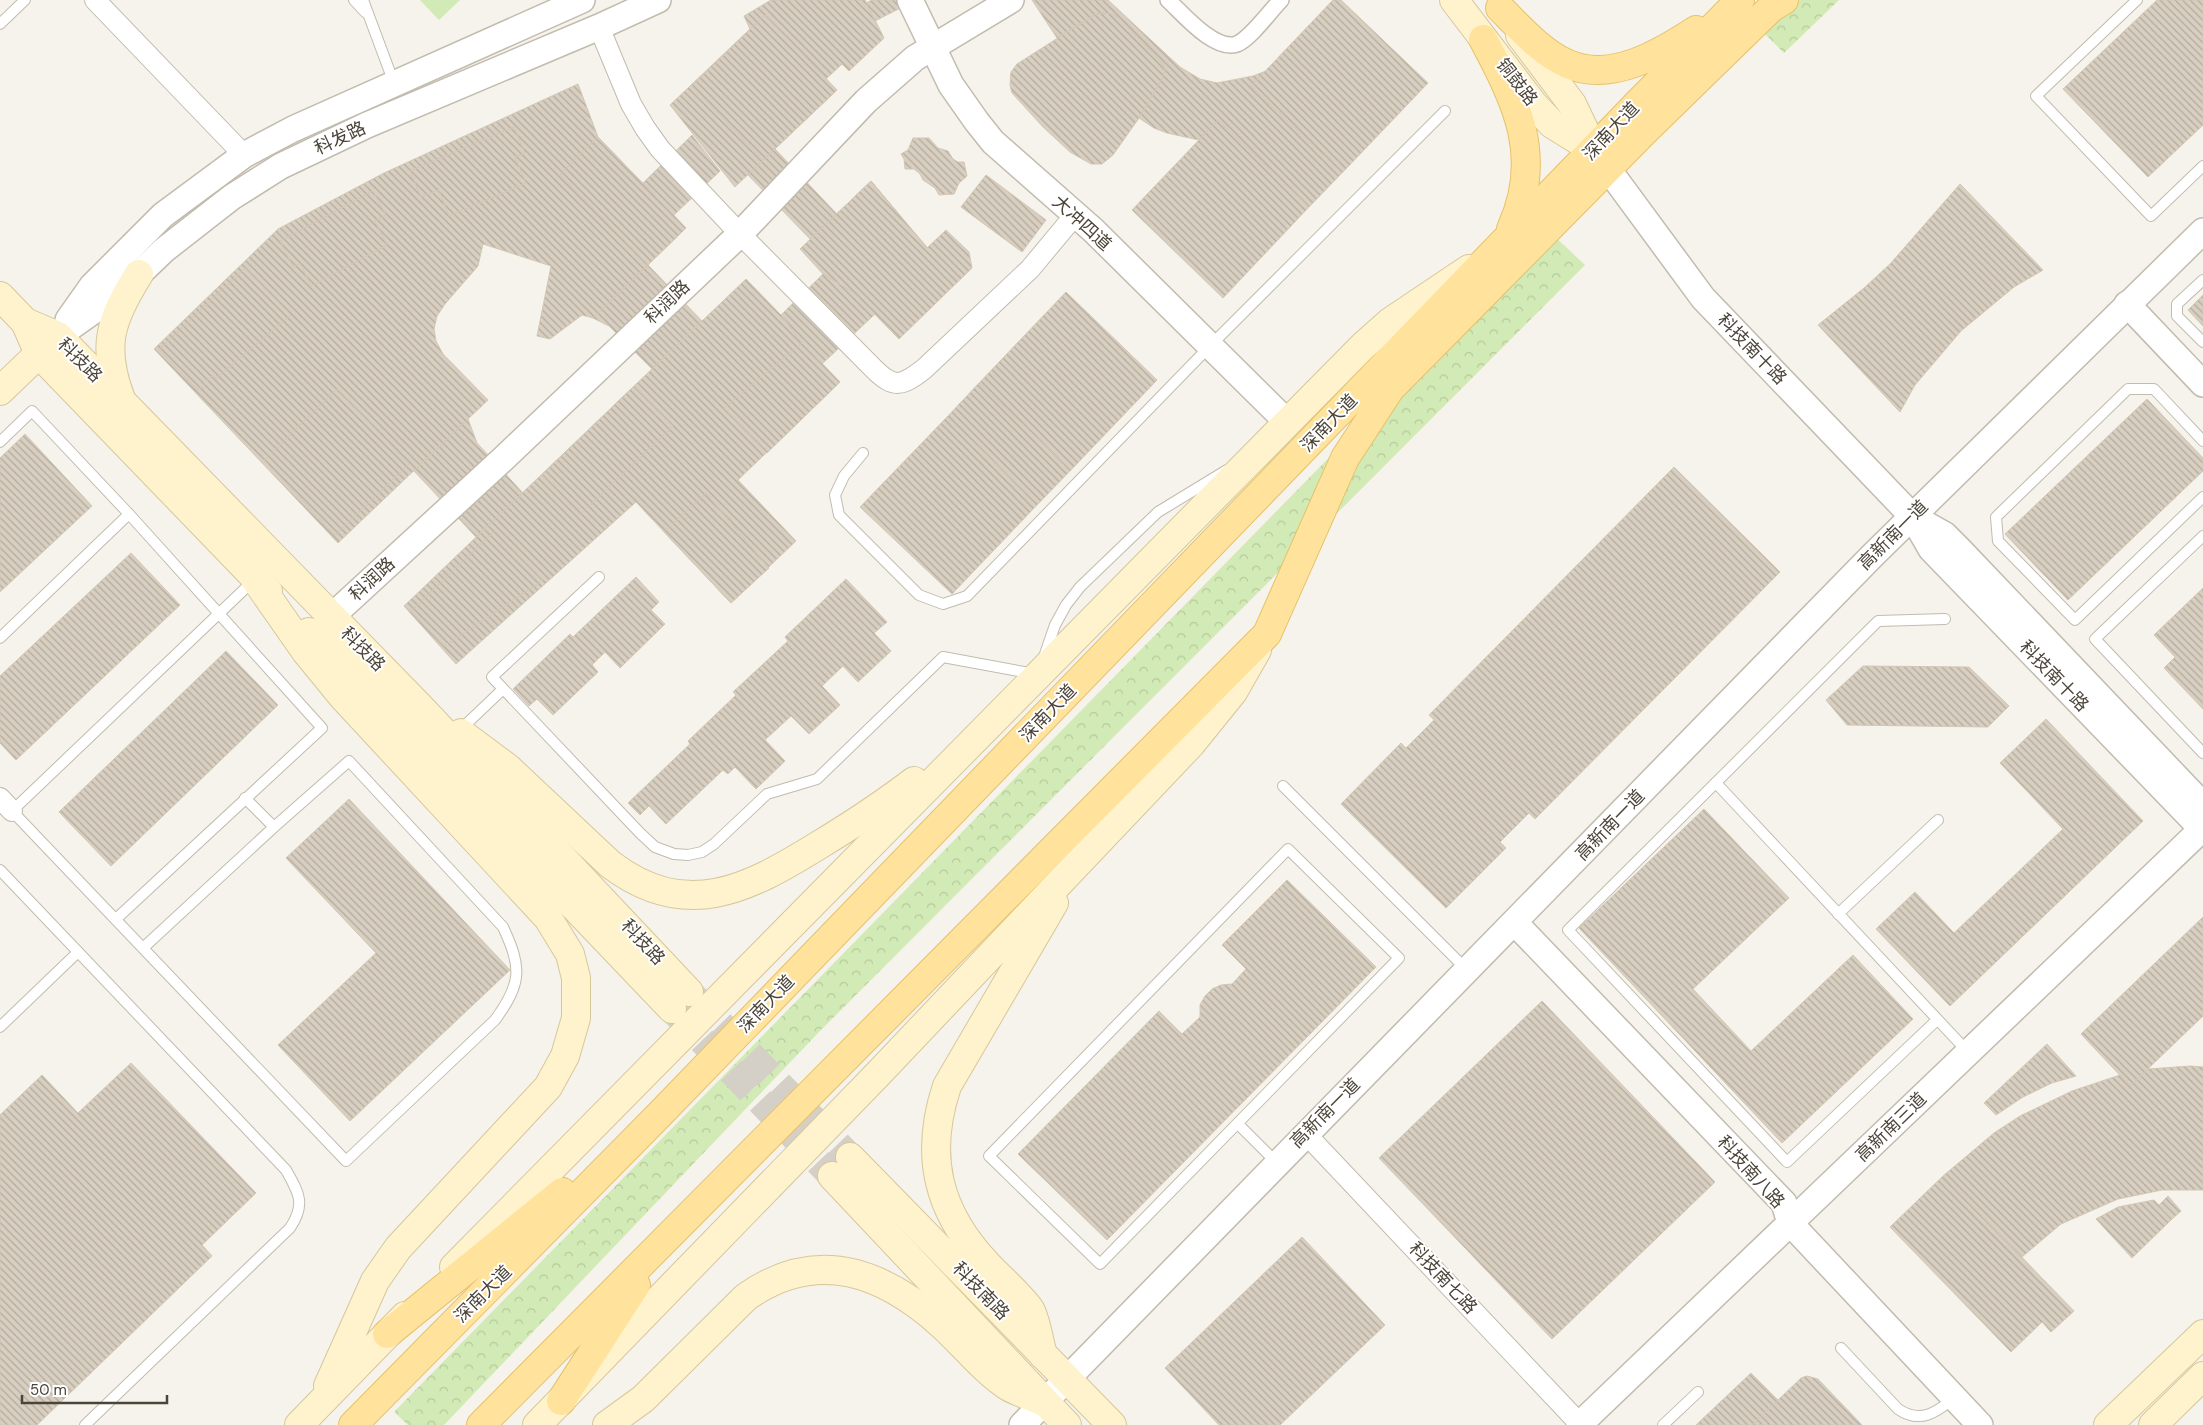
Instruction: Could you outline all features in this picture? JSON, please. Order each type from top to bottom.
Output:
[{"type":"main road","name":"铜鼓路","points":[[1454,0],[1534,105],[1552,124],[1601,160]]},
{"type":"main road","name":"深南大道","points":[[353,1425],[661,1113],[1497,250],[1771,8],[1784,0]]},
{"type":"main road","points":[[1497,4],[1554,56],[1576,67],[1595,70],[1615,68],[1662,50],[1740,1]]},
{"type":"main road","name":"深南大道","points":[[481,1425],[1267,634],[1345,458],[1390,388],[1601,160],[1638,103],[1740,1]]},
{"type":"main road","name":"铜鼓路","points":[[1497,4],[1572,104],[1601,160]]},
{"type":"main road","points":[[299,1425],[1038,674],[1376,334],[1497,250],[1510,231],[1518,213],[1526,171],[1526,152],[1524,130],[1509,89],[1483,39]]},
{"type":"main road","points":[[123,403],[115,383],[110,361],[110,340],[122,302],[139,274]]},
{"type":"main road","name":"科技路","points":[[0,296],[48,345],[254,579],[681,1001],[421,708],[123,403],[48,345]]},
{"type":"main road","name":"科发路","points":[[0,391],[48,345]]},
{"type":"main road","points":[[254,579],[306,652],[342,696],[548,918],[570,954],[576,978],[576,1018],[565,1056],[548,1087],[398,1248],[379,1274],[320,1403]]},
{"type":"main road","points":[[537,1425],[878,1074],[1191,744],[1233,692],[1267,634]]},
{"type":"main road","points":[[421,708],[459,732],[508,768],[610,864],[628,878],[649,888],[671,894],[696,896],[743,886],[779,870],[868,815],[989,724]]},
{"type":"main road","points":[[1043,1355],[1031,1310],[969,1246],[953,1218],[936,1170],[934,1144],[938,1112],[947,1086],[1074,866]]},
{"type":"main road","points":[[387,1334],[661,1113]]},
{"type":"main road","name":"科技南路","points":[[1067,1425],[1044,1402],[841,1166],[1043,1355],[1112,1425]]},
{"type":"main road","points":[[561,1401],[667,1238]]},
{"type":"main road","points":[[607,1425],[643,1399],[746,1297],[766,1283],[791,1274],[813,1271],[836,1271],[861,1275],[882,1282],[902,1294],[942,1325],[997,1378],[1011,1388],[1044,1402]]},
{"type":"main road","points":[[2108,1425],[2203,1334]]},
{"type":"main road","points":[[2154,1425],[2203,1376]]},
{"type":"street","points":[[95,0],[244,155]]},
{"type":"street","name":"科发路","points":[[48,345],[92,286],[163,214],[244,155],[293,129],[582,0]]},
{"type":"street","name":"科发路","points":[[48,345],[120,292],[164,250],[211,212],[280,166],[367,125],[599,27],[658,0]]},
{"type":"street","name":"大冲四道","points":[[910,0],[931,48],[951,85],[987,135],[1013,161],[1093,230],[1288,422]]},
{"type":"street","name":"科润路","points":[[331,617],[503,459],[740,234],[848,118],[915,58],[1011,0]]},
{"type":"street","points":[[1168,0],[1214,41],[1224,45],[1237,44],[1248,36],[1281,0]]},
{"type":"street","points":[[599,27],[631,104],[644,128],[660,149],[740,234],[889,382],[898,384],[906,382],[924,369],[1045,253],[1074,215]]},
{"type":"street","name":"科技南十路","points":[[1601,160],[1703,298],[1912,516],[1931,548],[2203,823]]},
{"type":"street","name":"高新南一道","points":[[1022,1425],[1305,1133],[1515,923],[1912,516],[2203,230]]},
{"type":"street","points":[[2127,304],[2203,384]]},
{"type":"street","name":"高新南三道","points":[[1580,1424],[1968,1052],[2203,823]]},
{"type":"street","name":"科技南八路","points":[[1515,923],[1784,1203],[1790,1223],[1980,1425]]},
{"type":"street","name":"科技南七路","points":[[1305,1133],[1580,1424]]},
{"type":"lane","points":[[0,24],[25,0]]},
{"type":"lane","points":[[354,0],[369,16]]},
{"type":"lane","points":[[363,0],[395,84]]},
{"type":"lane","points":[[2137,0],[2036,96],[2150,216],[2203,166]]},
{"type":"lane","points":[[863,453],[844,476],[835,495],[839,515],[919,595],[944,604],[967,596],[1210,346],[1445,111]]},
{"type":"lane","points":[[2203,280],[2178,304],[2178,316],[2203,342]]},
{"type":"lane","points":[[2203,441],[2154,389],[2128,389],[1996,517],[1998,541],[2075,620],[2203,498]]},
{"type":"lane","points":[[0,442],[32,411],[129,514],[218,615],[322,728],[116,919]]},
{"type":"lane","points":[[0,638],[129,514]]},
{"type":"lane","points":[[2203,536],[2095,639],[2203,753]]},
{"type":"lane","points":[[599,576],[492,677],[655,847],[674,854],[688,855],[702,852],[714,844],[767,794],[817,779],[943,657],[1038,674]]},
{"type":"lane","points":[[143,948],[274,827],[349,761],[503,927],[512,948],[517,970],[515,988],[508,1003],[495,1020],[346,1161],[143,948],[116,919],[6,804],[218,615],[254,579]]},
{"type":"lane","points":[[1937,1020],[1787,1162],[1568,930],[1878,622],[1945,619]]},
{"type":"lane","points":[[459,732],[504,689]]},
{"type":"lane","points":[[1716,783],[1968,1052]]},
{"type":"lane","points":[[1283,786],[1467,970]]},
{"type":"lane","points":[[245,798],[274,827]]},
{"type":"lane","points":[[1838,914],[1938,820]]},
{"type":"lane","points":[[1288,850],[1399,958],[1238,1124],[1100,1264],[989,1156],[1288,850]]},
{"type":"lane","points":[[0,870],[77,953],[286,1170],[296,1187],[301,1202],[298,1216],[290,1228],[85,1425]]},
{"type":"lane","points":[[0,1027],[77,953]]},
{"type":"lane","points":[[1238,1124],[1277,1163]]},
{"type":"lane","points":[[1841,1348],[1898,1409],[1908,1416],[1928,1415],[1940,1409],[1954,1398]]},
{"type":"lane","points":[[1663,1425],[1698,1392]]},
{"type":"green space","points":[[420,0],[460,0],[439,20]]},
{"type":"green space","points":[[1784,0],[1839,0],[1784,53],[1763,32]]},
{"type":"green space","points":[[1550,232],[1585,265],[820,1031],[444,1425],[408,1425],[394,1412]]},
{"type":"building","points":[[771,0],[865,0],[884,38],[849,71],[842,64],[826,79],[837,90],[735,187],[670,105],[750,29],[744,16]]},
{"type":"building","points":[[872,0],[916,0],[875,21],[866,3]]},
{"type":"building","points":[[1032,0],[1108,0],[1180,67],[1200,79],[1217,83],[1253,76],[1266,71],[1251,86],[1342,173],[1309,207],[1218,120],[1199,140],[1154,128],[1139,118],[1162,79],[1165,70],[1163,64],[1120,19],[1112,14],[1094,15],[1057,38]]},
{"type":"building","points":[[1333,0],[1341,0],[1428,83],[1342,173],[1251,86]]},
{"type":"building","points":[[2157,0],[2203,0],[2203,125],[2148,177],[2063,89]]},
{"type":"building","points":[[1112,14],[1120,19],[1163,64],[1165,70],[1162,79],[1139,118],[1113,155],[1102,164],[1091,164],[1070,152],[1043,127],[1012,93],[1010,85],[1011,72],[1017,64],[1094,15]]},
{"type":"building","points":[[765,15],[837,90],[763,160],[692,86]]},
{"type":"building","points":[[578,84],[598,137],[686,228],[593,318],[582,315],[550,339],[537,336],[551,266],[483,244],[478,266],[445,304],[437,316],[434,329],[436,341],[443,354],[488,400],[338,543],[154,349],[278,229],[384,173]]},
{"type":"building","points":[[1218,120],[1309,207],[1223,298],[1132,210]]},
{"type":"building","points":[[514,127],[525,153],[515,157],[526,183],[449,216],[439,190],[421,197],[410,171]]},
{"type":"building","points":[[692,135],[720,171],[674,215],[643,183]]},
{"type":"building","points":[[598,137],[686,228],[648,265],[560,174]]},
{"type":"building","points":[[913,138],[929,138],[938,148],[948,151],[953,159],[958,162],[964,162],[967,176],[959,183],[954,194],[939,195],[935,188],[923,180],[914,169],[905,169],[904,159],[901,154],[908,150]]},
{"type":"building","points":[[775,149],[837,214],[810,239],[748,175]]},
{"type":"building","points":[[986,175],[1046,220],[1022,252],[961,207]]},
{"type":"building","points":[[871,181],[947,271],[889,328],[854,293],[872,274],[826,224]]},
{"type":"building","points":[[871,181],[927,248],[946,230],[969,252],[972,268],[899,339],[854,293],[823,274],[800,249]]},
{"type":"building","points":[[1960,184],[2043,270],[2014,287],[1961,331],[1915,385],[1900,412],[1818,325],[1864,288],[1890,264]]},
{"type":"building","points":[[373,191],[386,215],[375,221],[387,245],[311,286],[300,263],[293,267],[280,241]]},
{"type":"building","points":[[648,265],[702,321],[652,369],[609,326],[593,318]]},
{"type":"building","points":[[245,268],[291,315],[216,378],[213,375],[198,390],[159,350]]},
{"type":"building","points":[[823,274],[854,293],[875,314],[822,364],[802,343],[781,315]]},
{"type":"building","points":[[746,279],[781,315],[802,343],[840,382],[738,480],[796,541],[731,603],[636,502],[456,664],[404,606]]},
{"type":"building","points":[[1066,292],[1157,380],[1071,470],[979,383]]},
{"type":"building","points":[[2203,295],[2203,326],[2188,310]]},
{"type":"building","points":[[802,343],[840,382],[767,453],[724,408]]},
{"type":"building","points":[[979,383],[1071,470],[1038,504],[947,417]]},
{"type":"building","points":[[634,386],[673,426],[580,515],[542,475]]},
{"type":"building","points":[[337,389],[409,464],[335,535],[264,460]]},
{"type":"building","points":[[2147,399],[2203,458],[2203,471],[2068,600],[2005,534]]},
{"type":"building","points":[[947,417],[1038,504],[952,594],[860,507]]},
{"type":"building","points":[[468,419],[477,443],[523,493],[476,537],[414,471]]},
{"type":"building","points":[[25,434],[92,506],[0,592],[0,458]]},
{"type":"building","points":[[1674,467],[1780,572],[1535,819],[1529,813],[1500,842],[1506,848],[1446,908],[1341,804],[1401,743],[1406,748],[1434,720],[1429,715]]},
{"type":"building","points":[[706,493],[769,568],[731,603],[664,532]]},
{"type":"building","points":[[495,531],[543,580],[444,646],[411,611]]},
{"type":"building","points":[[131,553],[180,605],[16,760],[0,743],[0,676]]},
{"type":"building","points":[[636,577],[659,602],[651,610],[665,624],[620,668],[605,652],[592,665],[598,672],[553,715],[537,699],[529,706],[513,689],[570,634],[573,637]]},
{"type":"building","points":[[846,579],[887,622],[874,633],[891,651],[858,682],[843,666],[822,686],[840,705],[809,734],[791,716],[765,740],[785,761],[756,789],[735,767],[728,774],[723,770],[666,824],[649,806],[640,815],[628,803],[690,744],[688,741],[736,695],[733,692],[788,641],[785,637]]},
{"type":"building","points":[[2203,588],[2203,709],[2164,668],[2175,657],[2154,635]]},
{"type":"building","points":[[226,651],[278,705],[111,866],[59,812]]},
{"type":"building","points":[[1863,666],[1969,667],[2009,706],[1988,727],[1847,725],[1826,700]]},
{"type":"building","points":[[2046,719],[2143,821],[1950,1006],[1876,929],[1915,892],[1954,933],[2063,829],[2000,763]]},
{"type":"building","points":[[349,799],[510,970],[350,1121],[278,1045],[376,953],[286,858]]},
{"type":"building","points":[[1704,809],[1789,898],[1693,989],[1751,1051],[1853,955],[1913,1019],[1782,1143],[1579,928]]},
{"type":"building","points":[[1287,880],[1376,967],[1107,1240],[1018,1154],[1159,1011],[1182,1034],[1200,1017],[1200,1005],[1205,996],[1212,989],[1221,985],[1232,984],[1246,969],[1222,945]]},
{"type":"building","points":[[2203,917],[2203,1016],[2130,1086],[2081,1034]]},
{"type":"building","points":[[1542,1001],[1715,1182],[1552,1339],[1379,1158]]},
{"type":"building","points":[[2047,1044],[2076,1076],[2052,1083],[2023,1097],[1996,1115],[1984,1103]]},
{"type":"building","points":[[131,1063],[256,1193],[202,1245],[212,1256],[37,1425],[0,1425],[0,1115],[42,1075],[78,1113]]},
{"type":"building","points":[[2203,1067],[2203,1190],[2162,1190],[2118,1199],[2061,1224],[2022,1257],[1943,1176],[1994,1133],[2020,1116],[2072,1091],[2120,1075],[2130,1086],[2148,1069]]},
{"type":"building","points":[[1943,1176],[2074,1311],[2051,1332],[2042,1322],[2011,1352],[1890,1227]]},
{"type":"building","points":[[2168,1196],[2181,1211],[2172,1219],[2159,1205]]},
{"type":"building","points":[[2154,1200],[2172,1219],[2132,1258],[2096,1219],[2118,1207]]},
{"type":"building","points":[[1302,1237],[1385,1325],[1280,1425],[1219,1425],[1165,1368]]},
{"type":"building","points":[[1751,1373],[1778,1400],[1752,1425],[1696,1425]]},
{"type":"building","points":[[1807,1376],[1818,1379],[1862,1425],[1752,1425],[1801,1378]]},
{"type":"tunnel","points":[[691,994],[850,1157]]},
{"type":"tunnel","points":[[673,1010],[832,1176]]}]
